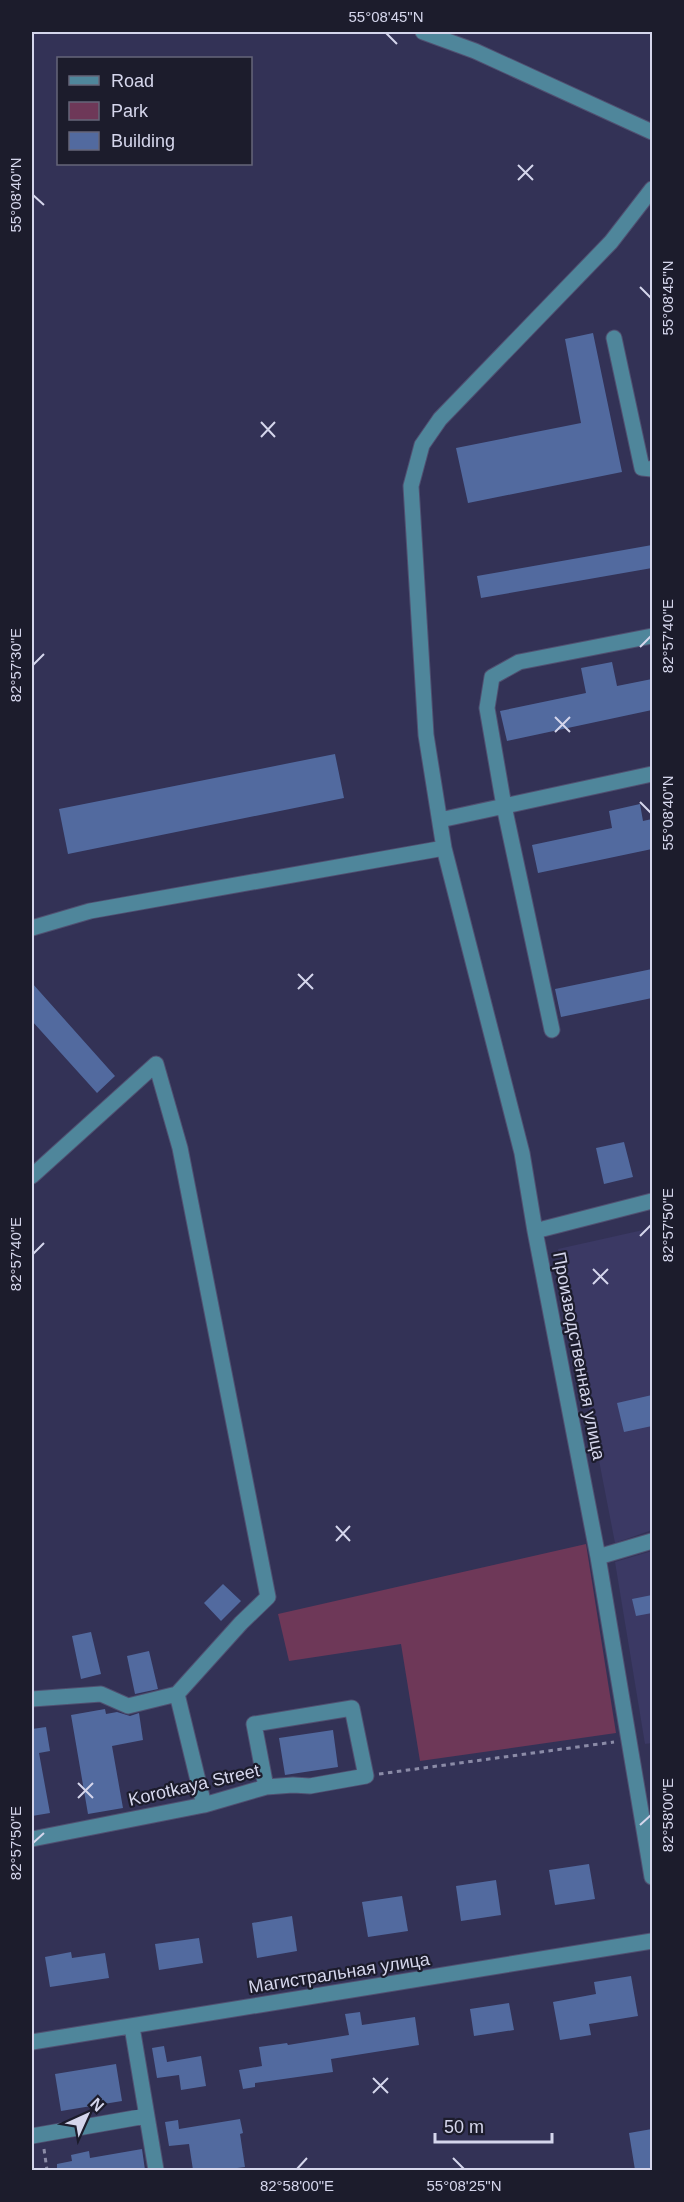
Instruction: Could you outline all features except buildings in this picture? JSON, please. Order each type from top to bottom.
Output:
[{"type":"street","points":[[423,32],[475,51],[652,132]]},
{"type":"street","name":"Производственная улица","points":[[652,189],[611,242],[440,419],[422,445],[411,486],[426,735],[444,848],[522,1153],[598,1557],[652,1877]]},
{"type":"street","points":[[614,338],[642,468],[652,469]]},
{"type":"street","points":[[552,1030],[504,806],[487,708],[492,677],[519,662],[652,636]]},
{"type":"street","points":[[440,820],[652,774]]},
{"type":"street","points":[[32,928],[90,911],[444,848]]},
{"type":"street","points":[[32,1176],[156,1064],[180,1148],[268,1597],[241,1623],[177,1694],[128,1706],[101,1694],[32,1699]]},
{"type":"street","points":[[535,1231],[652,1200]]},
{"type":"street","points":[[598,1557],[652,1541]]},
{"type":"street","points":[[177,1694],[204,1805]]},
{"type":"street","points":[[266,1787],[254,1724],[352,1708],[366,1776]]},
{"type":"street","name":"Korotkaya Street","points":[[32,1839],[204,1805],[266,1787],[310,1786],[366,1776]]},
{"type":"street","name":"Магистральная улица","points":[[32,2042],[652,1941]]},
{"type":"street","points":[[132,2027],[156,2170]]},
{"type":"street","points":[[36,2136],[146,2116]]},
{"type":"path","points":[[366,1776],[630,1740]]},
{"type":"path","points":[[36,2136],[47,2170]]},
{"type":"shaded area","points":[[652,1228],[652,1530],[615,1543],[558,1249]]},
{"type":"shaded area","points":[[652,1551],[652,1743],[645,1744],[615,1562]]},
{"type":"green space","points":[[586,1544],[616,1733],[420,1761],[401,1644],[289,1661],[278,1614]]}]
